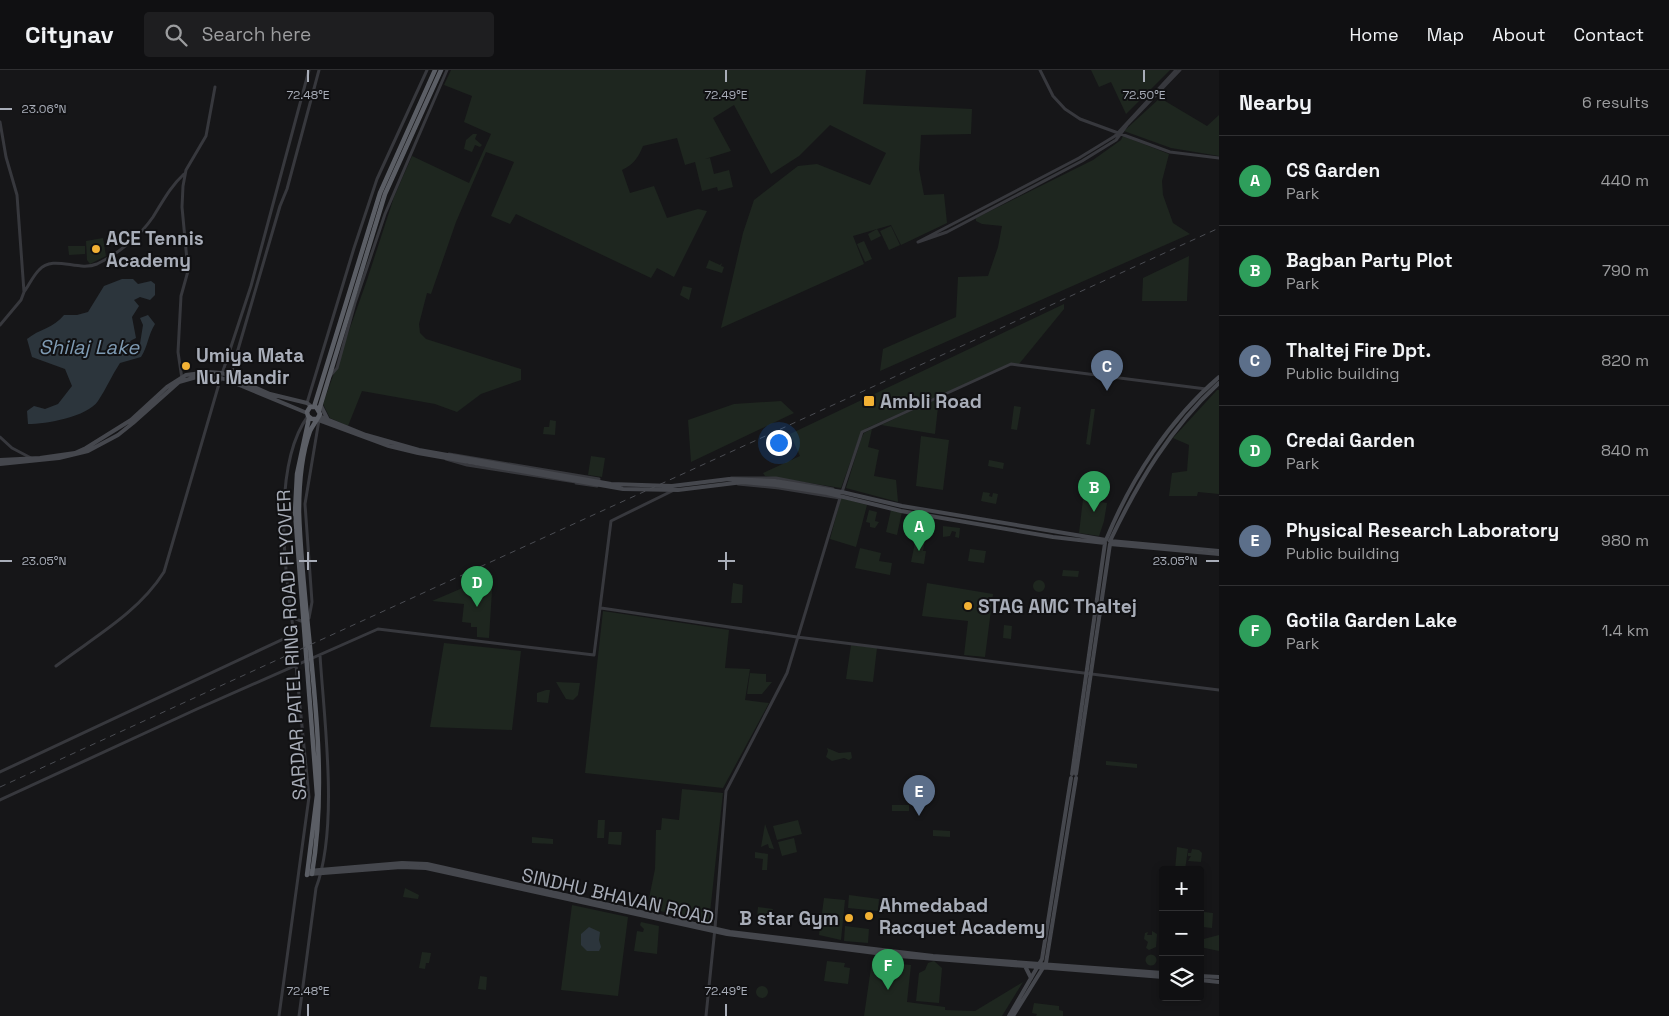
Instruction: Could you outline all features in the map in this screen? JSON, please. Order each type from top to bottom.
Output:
[{"type":"highway","points":[[313,407],[318,416],[308,416],[313,407],[380,193],[435,70]]},
{"type":"highway","name":"SARDAR PATEL RING ROAD FLYOVER","points":[[310,873],[317,817],[314,744],[296,526],[297,474],[305,445],[318,416],[320,404],[385,194],[441,70]]},
{"type":"highway","name":"SARDAR PATEL RING ROAD FLYOVER","points":[[305,445],[308,416]]},
{"type":"main road","points":[[0,462],[32,460],[75,453],[96,444],[131,420],[154,398],[182,378],[199,373],[222,375],[308,416]]},
{"type":"main road","points":[[1013,1016],[1042,965],[1074,776],[1108,542],[1165,443],[1219,377]]},
{"type":"main road","points":[[229,379],[270,394],[307,403],[313,407]]},
{"type":"main road","points":[[1208,390],[1219,383]]},
{"type":"main road","points":[[320,404],[328,420]]},
{"type":"main road","points":[[318,416],[389,446],[624,489],[678,490],[714,484],[754,482],[835,492],[841,495],[1108,542],[1219,553]]},
{"type":"main road","points":[[318,416],[390,443],[446,457]]},
{"type":"main road","name":"SINDHU BHAVAN ROAD","points":[[310,873],[401,867],[426,868],[715,930],[899,956],[1025,966],[1042,965],[1159,973]]},
{"type":"main road","name":"SINDHU BHAVAN ROAD","points":[[715,930],[925,955],[1159,977]]},
{"type":"main road","points":[[1009,1016],[1031,978],[1042,965]]},
{"type":"main road","points":[[1025,966],[1031,978]]},
{"type":"main road","points":[[1204,976],[1219,977]]},
{"type":"main road","points":[[1204,980],[1219,982]]},
{"type":"street","points":[[56,666],[135,608],[154,588],[164,572],[222,375],[253,278],[309,70]]},
{"type":"street","points":[[229,379],[280,206],[287,189],[319,70]]},
{"type":"street","points":[[307,403],[377,179],[427,70]]},
{"type":"street","points":[[328,378],[337,368],[355,303],[392,194],[447,70]]},
{"type":"street","points":[[1040,70],[1053,96],[1065,109],[1080,118],[1170,152],[1219,158]]},
{"type":"street","points":[[1030,185],[947,232],[918,242],[1116,140],[1119,132],[1176,70]]},
{"type":"street","points":[[1126,124],[1180,70]]},
{"type":"street","points":[[0,325],[21,300],[24,292],[39,270],[48,264],[59,262],[79,267],[97,264],[128,244],[146,226],[168,191],[185,173],[206,136],[215,87]]},
{"type":"street","points":[[0,122],[6,157],[17,195],[24,292]]},
{"type":"street","points":[[182,378],[178,352],[181,296],[188,271],[182,207],[185,173]]},
{"type":"street","points":[[706,1016],[726,791],[787,673],[859,438],[867,429],[1007,365],[1208,390]]},
{"type":"street","points":[[0,772],[294,634],[290,612],[284,534],[286,482],[295,441],[301,425],[308,416]]},
{"type":"street","points":[[290,612],[301,621],[309,618],[310,614],[312,593],[304,504],[318,416]]},
{"type":"street","points":[[0,436],[12,448],[32,460]]},
{"type":"street","points":[[453,453],[598,479],[597,486],[460,464],[446,457],[453,453]]},
{"type":"street","points":[[576,475],[576,483]]},
{"type":"street","points":[[678,490],[683,485],[714,479],[761,477],[821,485],[835,492]]},
{"type":"street","points":[[0,800],[378,628],[441,638],[594,655],[611,521],[651,500],[678,490],[739,484],[841,495]]},
{"type":"street","points":[[600,608],[797,638],[1219,690]]},
{"type":"street","points":[[299,1016],[316,888],[322,873],[328,797],[320,655]]},
{"type":"street","points":[[279,1016],[309,797],[296,665]]},
{"type":"shaded area","points":[[451,70],[866,70],[863,104],[972,109],[971,134],[921,135],[919,169],[924,195],[944,194],[947,223],[901,245],[891,225],[853,236],[864,264],[721,328],[743,233],[754,200],[798,166],[817,164],[870,185],[886,153],[830,125],[799,156],[771,174],[734,105],[713,118],[731,151],[705,159],[710,158],[714,174],[729,170],[733,187],[718,191],[717,187],[702,191],[695,162],[685,165],[677,138],[643,146],[635,160],[622,170],[630,193],[654,186],[667,218],[698,209],[707,211],[674,277],[657,268],[651,278],[516,214],[510,224],[491,216],[514,162],[486,152],[456,222],[431,294],[427,293],[419,324],[420,333],[426,339],[521,369],[521,380],[481,394],[457,412],[435,404],[362,391],[348,426],[330,418],[323,404],[394,197],[412,156],[469,183],[491,134],[464,122],[472,96],[444,85]]},
{"type":"shaded area","points":[[1091,70],[1170,70],[1126,114],[1111,82],[1099,87]]},
{"type":"shaded area","points":[[1160,98],[1207,126],[1219,115],[1219,156],[1171,148],[1124,131]]},
{"type":"shaded area","points":[[473,134],[477,134],[475,139],[482,145],[480,147],[475,145],[472,152],[464,149],[466,140]]},
{"type":"shaded area","points":[[1123,136],[1169,154],[1162,181],[1163,195],[1173,223],[1190,234],[880,371],[883,349],[956,317],[958,277],[988,276],[998,247],[1002,226],[982,224],[976,221],[976,218],[1093,160],[1121,140]]},
{"type":"shaded area","points":[[891,226],[900,245],[889,250],[880,231]]},
{"type":"shaded area","points":[[877,229],[881,236],[871,241],[868,234]]},
{"type":"shaded area","name":"ACE Tennis Academy","points":[[103,238],[106,256],[90,264],[87,260],[86,241]]},
{"type":"shaded area","points":[[864,241],[872,259],[865,262],[857,244]]},
{"type":"shaded area","points":[[68,246],[85,246],[85,254],[69,255]]},
{"type":"shaded area","points":[[1189,256],[1187,301],[1142,301],[1143,278]]},
{"type":"shaded area","points":[[709,260],[720,265],[722,263],[721,266],[724,267],[722,273],[706,268]]},
{"type":"shaded area","points":[[683,286],[692,288],[689,300],[680,295]]},
{"type":"shaded area","points":[[1064,304],[1064,309],[1019,364],[1011,364],[867,428],[859,438],[841,488],[765,476],[763,473],[800,456],[790,434]]},
{"type":"shaded area","points":[[1219,390],[1219,494],[1198,492],[1197,496],[1169,496],[1172,473],[1187,471],[1189,445],[1173,438]]},
{"type":"shaded area","points":[[939,398],[935,434],[881,425]]},
{"type":"shaded area","points":[[781,401],[794,413],[691,462],[688,420],[734,404]]},
{"type":"shaded area","points":[[1014,406],[1021,407],[1017,430],[1011,429]]},
{"type":"shaded area","points":[[1091,409],[1095,409],[1090,445],[1086,444]]},
{"type":"shaded area","points":[[550,420],[556,421],[555,435],[543,434],[544,427],[549,427]]},
{"type":"shaded area","points":[[872,429],[868,447],[879,450],[874,476],[896,480],[898,502],[846,488],[861,439],[864,433]]},
{"type":"shaded area","points":[[921,436],[949,440],[943,490],[916,486]]},
{"type":"shaded area","points":[[591,456],[605,458],[602,477],[588,475]]},
{"type":"shaded area","points":[[989,460],[1004,463],[1003,469],[988,466]]},
{"type":"shaded area","points":[[983,492],[990,493],[989,496],[992,497],[993,493],[998,494],[996,504],[981,501]]},
{"type":"shaded area","points":[[841,498],[867,505],[856,547],[830,539]]},
{"type":"shaded area","points":[[1083,499],[1107,503],[1099,536],[1079,533]]},
{"type":"shaded area","points":[[869,510],[877,512],[875,521],[879,522],[875,528],[870,527],[870,523],[866,522]]},
{"type":"shaded area","points":[[891,510],[902,512],[897,535],[886,532]]},
{"type":"shaded area","points":[[943,526],[960,528],[959,538],[955,537],[956,532],[952,531],[950,536],[943,537]]},
{"type":"shaded area","points":[[916,538],[925,540],[923,551],[926,551],[924,564],[911,562]]},
{"type":"shaded area","points":[[860,548],[881,553],[879,561],[892,563],[890,575],[855,568]]},
{"type":"shaded area","points":[[970,549],[986,551],[984,563],[968,561]]},
{"type":"shaded area","points":[[1063,570],[1079,571],[1078,577],[1062,576]]},
{"type":"shaded area","points":[[493,575],[489,638],[477,637],[477,627],[471,627],[471,623],[462,622],[464,604],[432,601]]},
{"type":"shaded area","points":[[1039,580],[1045,586],[1039,592],[1033,586]]},
{"type":"shaded area","points":[[733,583],[743,585],[742,603],[731,603]]},
{"type":"shaded area","points":[[927,583],[993,594],[985,657],[964,655],[968,621],[922,616]]},
{"type":"shaded area","points":[[603,611],[729,630],[725,668],[750,669],[745,700],[769,703],[723,788],[585,773]]},
{"type":"shaded area","points":[[1004,625],[1012,626],[1011,639],[1003,638]]},
{"type":"shaded area","points":[[444,643],[521,651],[512,730],[430,727]]},
{"type":"shaded area","points":[[851,645],[877,648],[873,682],[846,679]]},
{"type":"shaded area","points":[[750,673],[766,674],[766,682],[772,682],[762,694],[747,694]]},
{"type":"shaded area","points":[[556,682],[580,683],[578,695],[573,700],[566,699]]},
{"type":"shaded area","points":[[550,690],[548,703],[537,702],[537,693]]},
{"type":"shaded area","points":[[827,748],[839,753],[851,752],[852,758],[849,760],[844,758],[832,761],[826,757]]},
{"type":"shaded area","points":[[1106,761],[1137,764],[1137,768],[1106,765]]},
{"type":"shaded area","points":[[682,789],[723,793],[709,922],[647,908],[655,869],[656,830],[661,830],[662,818],[679,820]]},
{"type":"shaded area","points":[[892,805],[909,805],[909,811],[892,811]]},
{"type":"shaded area","points":[[598,820],[605,820],[604,838],[597,838]]},
{"type":"shaded area","points":[[798,820],[802,834],[777,840],[773,826]]},
{"type":"shaded area","points":[[765,824],[774,849],[769,848],[768,844],[761,847]]},
{"type":"shaded area","points":[[933,830],[950,831],[950,837],[933,836]]},
{"type":"shaded area","points":[[609,832],[622,832],[621,845],[608,844]]},
{"type":"shaded area","points":[[532,837],[553,839],[553,844],[532,843]]},
{"type":"shaded area","points":[[794,838],[797,852],[782,856],[778,842]]},
{"type":"shaded area","points":[[1177,847],[1188,849],[1186,866],[1175,866]]},
{"type":"shaded area","points":[[1192,849],[1199,850],[1202,853],[1201,862],[1188,861],[1191,856],[1188,856],[1188,853],[1191,853]]},
{"type":"shaded area","points":[[755,852],[768,854],[767,870],[762,870],[763,859],[755,858]]},
{"type":"shaded area","points":[[405,888],[419,895],[418,899],[403,897]]},
{"type":"shaded area","points":[[849,895],[879,899],[878,911],[848,908]]},
{"type":"shaded area","points":[[824,898],[845,900],[841,940],[819,935]]},
{"type":"shaded area","points":[[572,905],[628,917],[618,996],[561,990]]},
{"type":"shaded area","points":[[758,907],[773,909],[771,921],[757,917]]},
{"type":"shaded area","points":[[1204,912],[1213,913],[1212,928],[1204,927]]},
{"type":"shaded area","points":[[641,922],[659,926],[657,954],[634,951],[637,931],[643,932],[644,929],[640,925]]},
{"type":"shaded area","points":[[845,926],[869,929],[868,943],[844,941]]},
{"type":"shaded area","points":[[1152,931],[1157,934],[1156,947],[1149,950],[1146,948],[1148,942],[1144,939],[1145,933],[1148,932],[1147,935],[1152,935]]},
{"type":"shaded area","points":[[1219,935],[1219,951],[1204,948],[1204,939]]},
{"type":"shaded area","points":[[422,952],[431,953],[429,963],[426,963],[425,969],[419,968]]},
{"type":"shaded area","points":[[1151,954],[1157,960],[1151,966],[1145,960]]},
{"type":"shaded area","points":[[827,961],[845,963],[844,967],[850,968],[848,984],[824,981]]},
{"type":"shaded area","points":[[872,961],[911,965],[907,1002],[945,1007],[945,1010],[975,1011],[1023,982],[1002,1016],[864,1016]]},
{"type":"shaded area","points":[[934,961],[942,968],[939,1003],[916,1001],[919,973],[925,970],[928,963]]},
{"type":"shaded area","points":[[480,976],[487,977],[486,990],[478,989]]},
{"type":"shaded area","points":[[760,986],[764,986],[768,992],[764,998],[760,998],[756,994],[756,990]]},
{"type":"shaded area","points":[[1034,1003],[1059,1006],[1059,1010],[1063,1011],[1063,1016],[1036,1016],[1037,1014],[1032,1013]]},
{"type":"water","name":"Shilaj Lake","points":[[122,279],[133,279],[138,284],[151,281],[155,284],[155,295],[150,300],[140,297],[134,300],[139,306],[132,317],[136,338],[130,341],[134,350],[139,350],[143,325],[140,318],[148,315],[155,324],[141,357],[120,363],[93,407],[76,415],[55,421],[28,424],[27,411],[34,406],[45,409],[58,404],[72,386],[65,369],[32,357],[27,339],[56,323],[64,315],[77,315],[88,312],[104,286]]},
{"type":"water","points":[[589,927],[600,932],[599,940],[601,947],[599,951],[587,951],[581,945],[581,934]]},
{"type":"railway","points":[[0,787],[1219,228]]},
{"type":"railway","points":[[1197,550],[1219,552]]},
{"type":"place","name":"ACE Tennis Academy","points":[[96,249]]},
{"type":"place","name":"Umiya Mata Nu Mandir","points":[[186,366]]},
{"type":"place","name":"Thaltej Fire Dpt.","points":[[1107,391]]},
{"type":"place","name":"Ambli Road","points":[[869,401]]},
{"type":"place","name":"Bagban Party Plot","points":[[1094,512]]},
{"type":"place","name":"CS Garden","points":[[919,551]]},
{"type":"place","name":"STAG AMC Thaltej","points":[[968,606]]},
{"type":"place","name":"Credai Garden","points":[[477,607]]},
{"type":"place","name":"Physical Research Laboratory","points":[[919,816]]},
{"type":"place","name":"Ahmedabad Racquet Academy","points":[[869,916]]},
{"type":"place","name":"B star Gym","points":[[849,918]]},
{"type":"place","name":"Gotila Garden Lake","points":[[888,990]]}]
